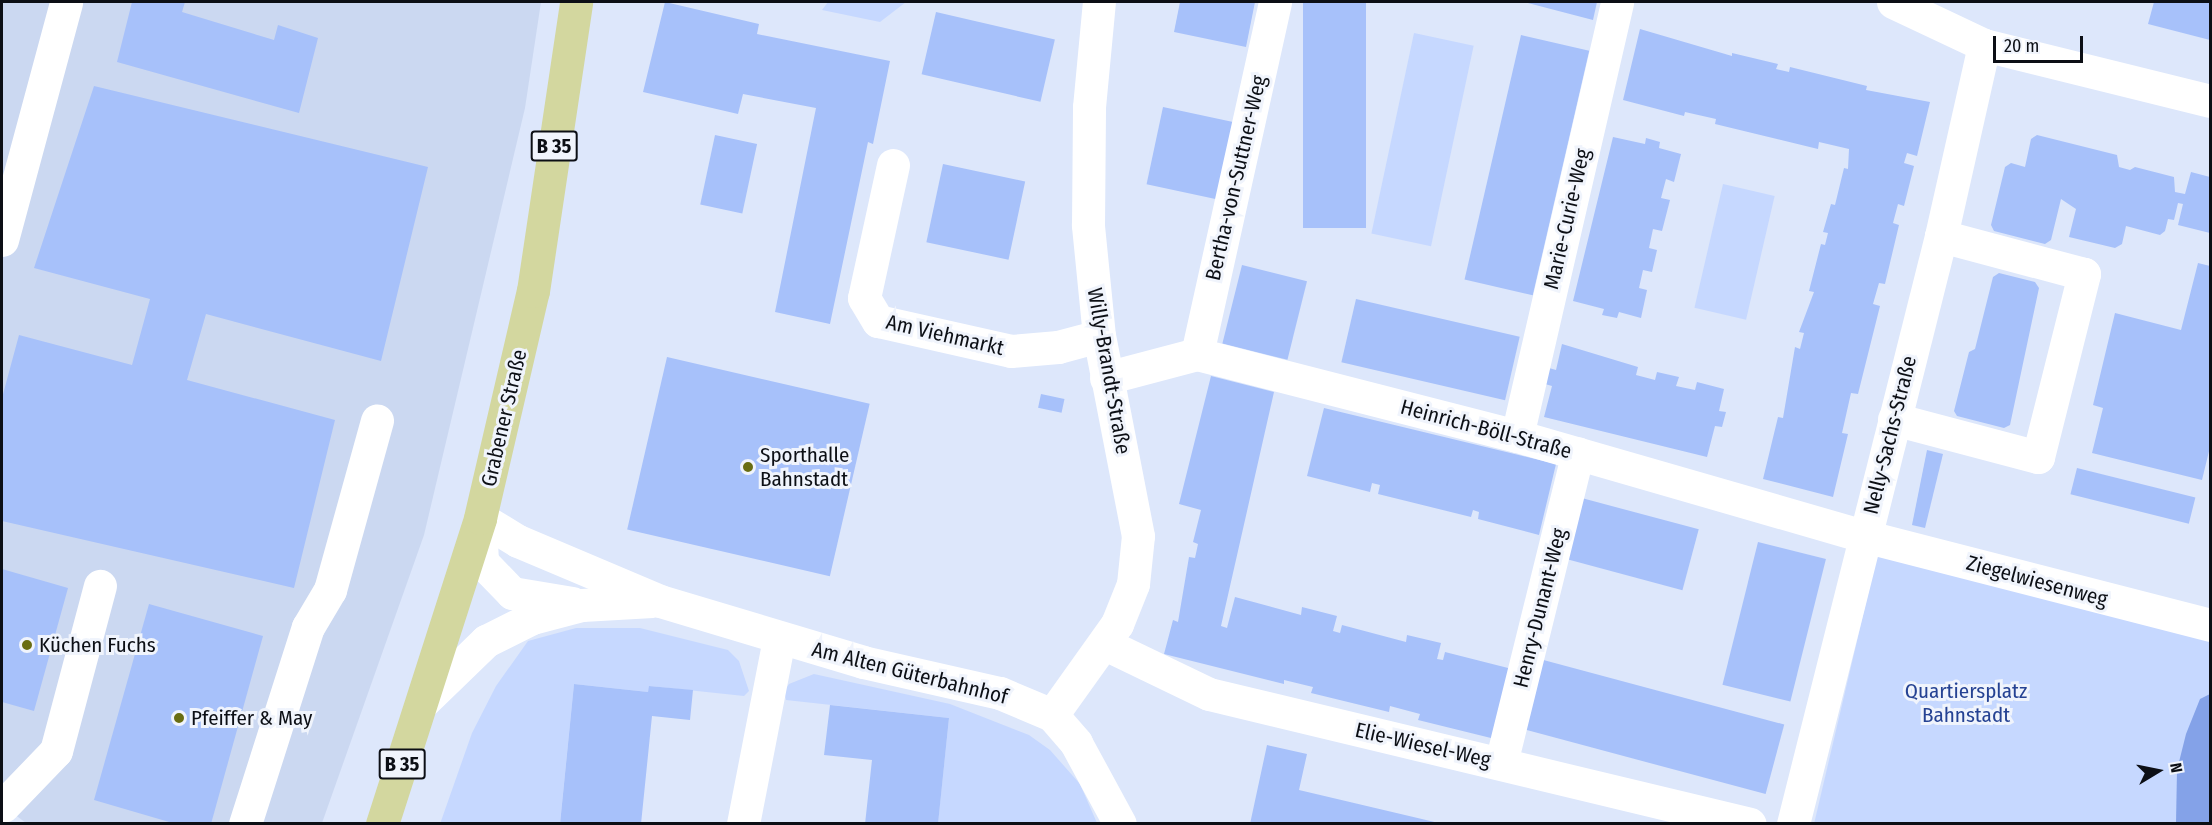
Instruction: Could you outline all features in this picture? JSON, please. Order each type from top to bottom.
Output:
[{"type":"main road","name":"Grabener Straße","points":[[382,824],[480,518],[533,291],[576,2]]},
{"type":"street","points":[[2,240],[66,2]]},
{"type":"street","name":"Willy-Brandt-Straße","points":[[1052,715],[1105,644],[1133,584],[1138,536],[1099,336],[1088,225],[1089,107],[1099,2]]},
{"type":"street","name":"Bertha-von-Suttner-Weg","points":[[1197,354],[1275,2]]},
{"type":"street","name":"Marie-Curie-Weg","points":[[1517,435],[1617,2]]},
{"type":"street","points":[[1893,2],[1984,45],[2211,101]]},
{"type":"street","name":"Nelly-Sachs-Straße","points":[[1793,824],[1941,236],[1984,45]]},
{"type":"street","name":"Am Viehmarkt","points":[[893,165],[864,298],[878,321],[1011,351],[1058,347],[1099,336]]},
{"type":"street","points":[[1894,419],[2038,457],[2084,274],[1941,236]]},
{"type":"street","name":"Heinrich-Böll-Straße","points":[[1106,378],[1197,354],[1517,435],[1864,536]]},
{"type":"street","points":[[245,824],[308,627],[330,590],[377,420]]},
{"type":"street","name":"Henry-Dunant-Weg","points":[[1501,763],[1578,453]]},
{"type":"street","name":"Am Alten Güterbahnhof","points":[[480,518],[518,541],[660,601],[779,639],[1000,693],[1052,715],[1076,743],[1116,819]]},
{"type":"street","name":"Am Alten Güterbahnhof","points":[[480,518],[482,562],[512,593],[582,605]]},
{"type":"street","name":"Ziegelwiesenweg","points":[[1864,536],[2211,625]]},
{"type":"street","points":[[10,812],[56,752],[100,586]]},
{"type":"street","name":"Am Alten Güterbahnhof","points":[[421,704],[486,641],[532,618],[582,605],[660,601]]},
{"type":"street","points":[[743,824],[779,639]]},
{"type":"street","name":"Elie-Wiesel-Weg","points":[[1105,644],[1209,694],[1750,824]]},
{"type":"shaded area","points":[[2,2],[541,2],[525,108],[424,535],[322,823],[26,823],[2,805]]},
{"type":"green space","points":[[828,2],[906,2],[880,22],[822,10]]},
{"type":"green space","points":[[1414,33],[1474,46],[1431,246],[1371,234]]},
{"type":"green space","points":[[1723,184],[1775,196],[1746,320],[1694,308]]},
{"type":"green space","name":"Quartiersplatz Bahnstadt","points":[[1877,556],[2210,641],[2210,797],[2204,823],[1814,824]]},
{"type":"green space","points":[[576,628],[640,628],[728,650],[739,661],[749,691],[744,696],[650,686],[648,692],[574,684],[560,823],[440,824],[472,733],[496,686],[528,641]]},
{"type":"green space","points":[[814,674],[950,704],[1029,735],[1050,750],[1080,784],[1097,823],[938,823],[949,718],[786,700],[784,691],[789,684]]},
{"type":"water","points":[[2210,694],[2210,823],[2176,823],[2177,770],[2186,734],[2200,699]]},
{"type":"building","points":[[132,2],[185,2],[182,12],[274,40],[278,25],[318,38],[299,113],[117,62]]},
{"type":"building","points":[[665,2],[759,24],[757,34],[890,61],[873,144],[868,142],[830,324],[775,312],[816,108],[743,94],[738,114],[643,92]]},
{"type":"building","points":[[1180,2],[1255,2],[1246,47],[1174,32]]},
{"type":"building","points":[[1303,2],[1366,2],[1366,228],[1303,228]]},
{"type":"building","points":[[1524,2],[1597,2],[1593,20]]},
{"type":"building","points":[[2154,2],[2210,2],[2210,40],[2148,24]]},
{"type":"building","points":[[936,12],[1055,39],[1040,102],[922,74]]},
{"type":"building","points":[[1640,29],[1732,56],[1732,53],[1778,64],[1776,69],[1789,72],[1790,67],[1867,86],[1866,90],[1930,102],[1917,156],[1907,153],[1904,163],[1914,166],[1904,206],[1898,204],[1893,223],[1899,225],[1885,284],[1879,283],[1873,304],[1880,306],[1858,394],[1851,393],[1842,433],[1848,434],[1833,497],[1763,479],[1778,417],[1783,418],[1795,347],[1800,349],[1804,333],[1799,332],[1814,292],[1809,291],[1821,244],[1825,245],[1828,233],[1823,232],[1831,204],[1835,205],[1844,168],[1848,169],[1849,149],[1819,142],[1818,149],[1715,124],[1716,119],[1685,112],[1684,116],[1623,100]]},
{"type":"building","points":[[1521,35],[1589,51],[1533,295],[1465,280]]},
{"type":"building","points":[[94,86],[428,167],[381,361],[206,314],[187,380],[335,420],[294,588],[2,521],[2,398],[19,335],[132,365],[150,299],[34,268]]},
{"type":"building","points":[[1163,107],[1235,122],[1219,200],[1147,184]]},
{"type":"building","points":[[715,135],[757,144],[742,213],[700,204]]},
{"type":"building","points":[[2037,135],[2117,155],[2119,167],[2130,170],[2135,167],[2174,177],[2175,192],[2185,194],[2191,172],[2210,177],[2210,233],[2178,225],[2183,204],[2178,203],[2174,220],[2168,219],[2165,231],[2160,235],[2126,226],[2122,244],[2115,248],[2069,237],[2076,209],[2061,199],[2051,240],[2045,244],[1994,231],[1991,225],[2005,167],[2011,163],[2025,167],[2031,139]]},
{"type":"building","points":[[1613,137],[1645,144],[1646,138],[1660,142],[1659,148],[1681,154],[1674,182],[1666,179],[1661,198],[1670,200],[1662,231],[1653,229],[1649,248],[1657,250],[1652,272],[1643,270],[1639,288],[1647,290],[1641,318],[1619,312],[1617,318],[1602,315],[1604,309],[1573,301]]},
{"type":"building","points":[[943,164],[1025,181],[1009,260],[926,242]]},
{"type":"building","points":[[2198,263],[2210,266],[2210,447],[2202,480],[2092,453],[2103,408],[2093,405],[2115,313],[2181,330]]},
{"type":"building","points":[[1242,265],[1307,281],[1287,360],[1222,344]]},
{"type":"building","points":[[1999,273],[2035,282],[2039,288],[2010,425],[2004,428],[1957,416],[1954,411],[1969,352],[1975,349],[1993,277]]},
{"type":"building","points":[[1356,299],[1520,337],[1505,400],[1341,362]]},
{"type":"building","points":[[1562,344],[1638,367],[1636,375],[1655,380],[1657,372],[1679,377],[1676,386],[1695,390],[1697,382],[1724,389],[1719,411],[1726,412],[1722,427],[1715,426],[1707,457],[1544,417],[1552,386],[1545,384],[1549,368],[1556,370]]},
{"type":"building","name":"Sporthalle Bahnstadt","points":[[667,357],[870,404],[830,576],[627,529]]},
{"type":"building","points":[[1211,376],[1274,392],[1221,626],[1227,628],[1235,597],[1301,615],[1302,607],[1337,616],[1333,631],[1340,633],[1342,625],[1406,642],[1407,635],[1441,643],[1437,659],[1443,660],[1445,652],[1512,669],[1495,739],[1418,720],[1420,714],[1390,706],[1389,712],[1311,693],[1313,687],[1284,680],[1284,684],[1164,654],[1173,620],[1178,622],[1189,557],[1195,558],[1198,544],[1193,542],[1201,510],[1179,504]]},
{"type":"building","points":[[1041,394],[1064,399],[1062,413],[1038,408]]},
{"type":"building","points":[[1324,408],[1556,464],[1539,535],[1478,519],[1479,512],[1473,510],[1471,517],[1378,494],[1380,485],[1372,483],[1370,492],[1307,476]]},
{"type":"building","points":[[1927,450],[1943,454],[1925,528],[1912,525]]},
{"type":"building","points":[[2077,468],[2195,498],[2189,524],[2070,494]]},
{"type":"building","points":[[1578,497],[1699,529],[1682,590],[1562,558]]},
{"type":"building","points":[[1758,542],[1826,559],[1790,702],[1722,685]]},
{"type":"building","name":"Küchen Fuchs","points":[[2,569],[68,588],[34,711],[2,702]]},
{"type":"building","name":"Pfeiffer & May","points":[[149,604],[263,636],[211,824],[176,824],[94,800]]},
{"type":"building","points":[[1536,658],[1784,725],[1766,794],[1517,728]]},
{"type":"building","points":[[574,684],[648,692],[649,686],[693,690],[690,720],[652,716],[641,824],[560,824]]},
{"type":"building","points":[[830,705],[949,718],[938,824],[865,824],[872,760],[824,755]]},
{"type":"building","points":[[1267,745],[1307,754],[1299,790],[1443,824],[1250,824]]},
{"type":"place","name":"Sporthalle Bahnstadt","points":[[748,467]]},
{"type":"place","name":"Küchen Fuchs","points":[[27,645]]},
{"type":"place","name":"Pfeiffer & May","points":[[179,718]]}]
